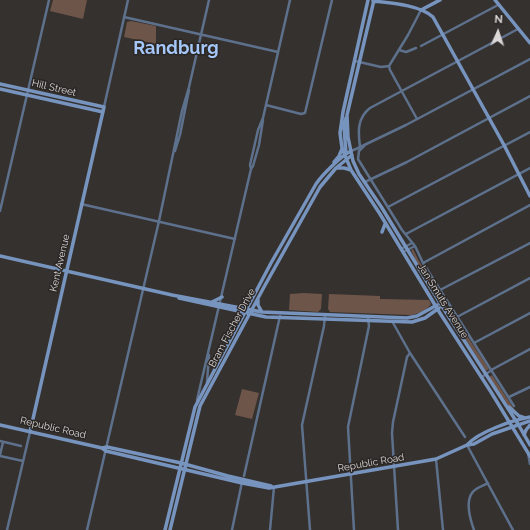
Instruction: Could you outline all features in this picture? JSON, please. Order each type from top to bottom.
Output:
[{"type":"main road","points":[[345,154],[342,148],[340,126],[368,0],[421,10],[428,13],[433,18],[443,34],[530,196]]},
{"type":"main road","points":[[345,154],[344,127],[374,0]]},
{"type":"main road","points":[[421,10],[440,0]]},
{"type":"main road","points":[[495,0],[530,43]]},
{"type":"main road","name":"Hill Street","points":[[0,84],[104,107]]},
{"type":"main road","name":"Hill Street","points":[[0,89],[103,112]]},
{"type":"main road","name":"Kent Avenue","points":[[30,432],[104,107]]},
{"type":"main road","points":[[347,115],[348,137],[351,151]]},
{"type":"main road","points":[[323,174],[339,156],[342,148]]},
{"type":"main road","name":"Bram Fischer Drive","points":[[170,530],[197,413],[278,252],[323,174],[336,164],[345,154],[351,151]]},
{"type":"main road","name":"Jan Smuts Avenue","points":[[351,151],[355,166],[407,248],[530,456]]},
{"type":"main road","name":"Jan Smuts Avenue","points":[[345,154],[351,170],[437,308],[503,401],[530,446]]},
{"type":"main road","name":"Bram Fischer Drive","points":[[165,530],[197,404],[320,187],[336,168],[352,155]]},
{"type":"main road","points":[[336,168],[351,170]]},
{"type":"main road","points":[[382,232],[385,228],[385,223]]},
{"type":"main road","points":[[0,256],[220,306],[248,312],[280,316],[415,322],[425,318],[441,305]]},
{"type":"main road","points":[[172,295],[211,302],[220,306]]},
{"type":"main road","points":[[260,295],[258,305],[262,312]]},
{"type":"main road","points":[[211,302],[217,301],[222,297]]},
{"type":"main road","points":[[325,318],[368,316],[413,318],[437,308]]},
{"type":"main road","points":[[248,312],[262,312],[280,316]]},
{"type":"main road","points":[[503,401],[515,413],[529,419]]},
{"type":"main road","name":"Republic Road","points":[[105,448],[180,468],[274,487],[436,459],[474,444],[492,434],[529,419]]},
{"type":"main road","name":"Republic Road","points":[[467,446],[472,440],[510,422],[529,419]]},
{"type":"main road","name":"Republic Road","points":[[0,425],[186,464],[243,480]]},
{"type":"main road","points":[[524,435],[530,425]]},
{"type":"street","points":[[0,211],[49,0]]},
{"type":"street","name":"Kent Avenue","points":[[104,107],[128,0]]},
{"type":"street","points":[[88,530],[105,448],[180,134],[209,0]]},
{"type":"street","points":[[197,404],[251,168],[253,166],[259,145],[263,118],[290,0]]},
{"type":"street","points":[[266,106],[301,114],[305,113],[332,0]]},
{"type":"street","points":[[421,46],[499,4]]},
{"type":"street","points":[[389,66],[421,10]]},
{"type":"street","points":[[124,17],[278,52]]},
{"type":"street","points":[[360,147],[360,122],[364,113],[370,108],[518,29]]},
{"type":"street","points":[[399,50],[406,52],[416,48]]},
{"type":"street","points":[[351,151],[417,119],[530,59]]},
{"type":"street","points":[[355,61],[384,67],[389,66]]},
{"type":"street","points":[[389,66],[417,119]]},
{"type":"street","points":[[365,182],[530,96]]},
{"type":"street","points":[[388,207],[530,132]]},
{"type":"street","points":[[365,145],[359,151],[358,159],[402,230],[415,246],[423,263],[514,406]]},
{"type":"street","points":[[352,155],[356,149]]},
{"type":"street","points":[[406,234],[530,168]]},
{"type":"street","points":[[81,204],[235,239]]},
{"type":"street","points":[[423,263],[530,205]]},
{"type":"street","points":[[440,290],[530,242]]},
{"type":"street","points":[[402,251],[412,243]]},
{"type":"street","points":[[407,248],[415,246]]},
{"type":"street","points":[[458,317],[530,278]]},
{"type":"street","points":[[474,343],[530,314]]},
{"type":"street","points":[[232,530],[280,316]]},
{"type":"street","points":[[354,530],[348,428],[369,326],[368,316]]},
{"type":"street","points":[[310,530],[302,425],[325,318]]},
{"type":"street","points":[[392,318],[392,322],[410,353],[465,437]]},
{"type":"street","points":[[208,390],[207,371],[210,347]]},
{"type":"street","points":[[484,376],[530,349]]},
{"type":"street","points":[[398,530],[392,428],[407,358],[410,353]]},
{"type":"street","points":[[509,397],[530,386]]},
{"type":"street","name":"Kent Avenue","points":[[7,530],[30,432]]},
{"type":"street","points":[[21,446],[2,441],[0,456],[23,461]]},
{"type":"street","points":[[467,446],[513,530]]},
{"type":"street","points":[[527,452],[530,464]]},
{"type":"street","points":[[436,459],[443,530]]},
{"type":"street","points":[[474,530],[469,512],[471,497],[474,490],[488,483]]},
{"type":"street","points":[[270,530],[274,487]]},
{"type":"shaded area","points":[[53,0],[87,0],[83,19],[50,11]]},
{"type":"shaded area","points":[[131,21],[156,26],[156,44],[124,37],[127,22]]},
{"type":"shaded area","points":[[413,249],[442,297],[441,299],[489,369],[486,371],[417,263],[411,250]]},
{"type":"shaded area","points":[[290,294],[322,294],[321,309],[318,312],[289,310]]},
{"type":"shaded area","points":[[329,294],[380,296],[380,299],[429,300],[431,304],[417,314],[411,315],[330,312],[328,309]]},
{"type":"shaded area","points":[[492,375],[516,412],[508,405],[489,377]]},
{"type":"shaded area","points":[[242,389],[259,393],[252,419],[235,415]]},
{"type":"district","name":"Randburg","points":[[176,49]]}]
